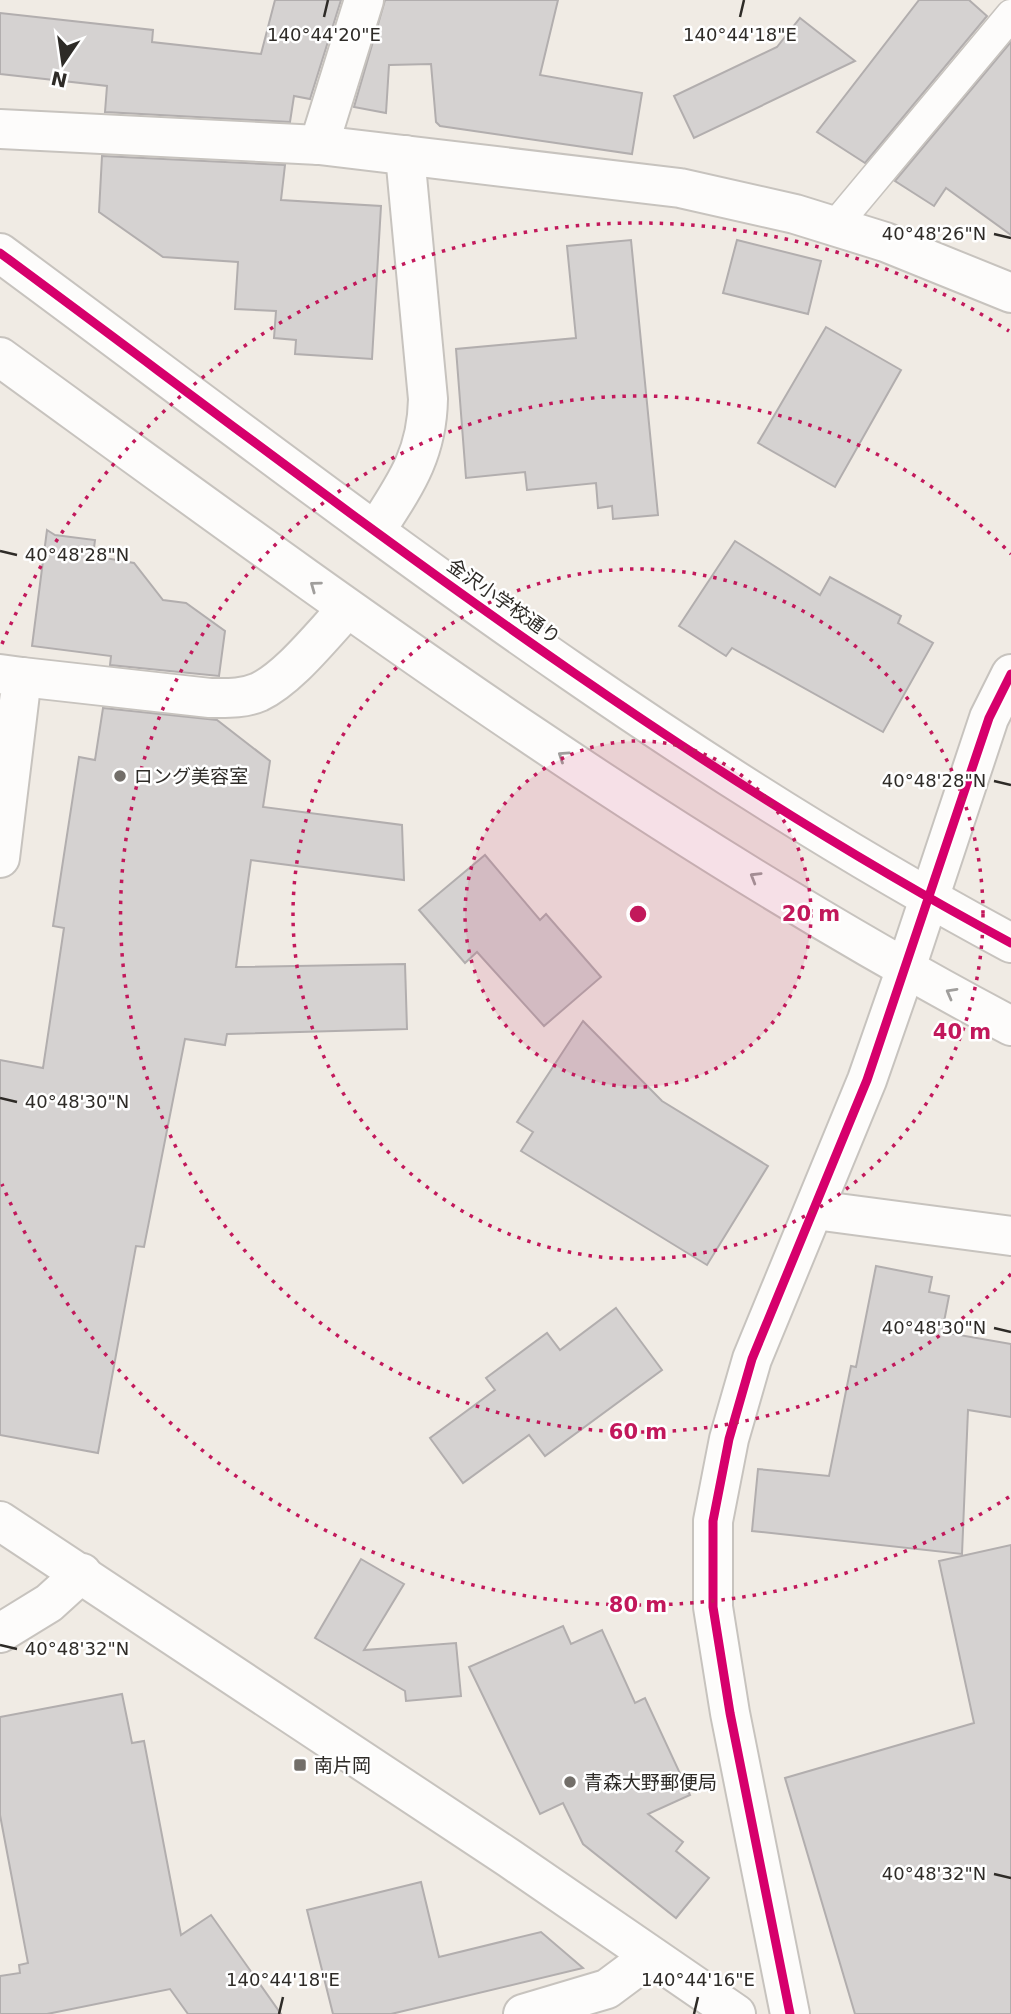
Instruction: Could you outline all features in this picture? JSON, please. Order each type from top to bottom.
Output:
[{"type":"street","points":[[319,145],[364,0]]},
{"type":"street","points":[[0,129],[319,145],[680,188],[834,227],[897,247],[1011,293]]},
{"type":"street","points":[[376,530],[414,472],[428,424],[405,155]]},
{"type":"street","name":"金沢小学校通り","points":[[0,253],[376,530],[625,708],[776,807],[928,899],[1011,943]]},
{"type":"street","points":[[0,357],[348,609],[616,792],[906,968],[1011,1026]]},
{"type":"street","points":[[0,858],[11,675],[209,698],[237,698],[259,692],[280,676],[348,609]]},
{"type":"street","points":[[790,2014],[730,1713],[713,1607],[713,1521],[729,1439],[752,1359],[867,1080],[989,718],[1011,674]]},
{"type":"street","points":[[815,1210],[1011,1236]]},
{"type":"street","points":[[0,1521],[497,1850],[736,2014]]},
{"type":"street","points":[[0,1633],[49,1603],[82,1573]]},
{"type":"street","points":[[523,2014],[607,1989],[650,1957]]},
{"type":"lane","points":[[834,227],[1011,15]]},
{"type":"building","points":[[275,0],[341,0],[310,99],[294,96],[290,122],[105,112],[107,86],[0,74],[0,13],[153,30],[152,42],[261,54]]},
{"type":"building","points":[[385,0],[558,0],[540,75],[642,93],[632,154],[440,126],[436,122],[431,64],[389,65],[386,113],[354,107]]},
{"type":"building","points":[[919,0],[969,0],[987,16],[865,163],[817,132]]},
{"type":"building","points":[[800,18],[855,61],[694,138],[674,96],[777,47]]},
{"type":"building","points":[[1011,42],[1011,235],[946,188],[934,206],[895,181]]},
{"type":"building","points":[[102,156],[285,165],[281,200],[381,206],[372,359],[295,354],[296,340],[274,338],[276,311],[235,309],[238,262],[163,257],[99,212]]},
{"type":"building","points":[[631,240],[658,515],[613,519],[612,506],[598,508],[596,483],[527,490],[525,472],[466,478],[456,349],[576,338],[567,246]]},
{"type":"building","points":[[737,240],[821,261],[808,314],[723,293]]},
{"type":"building","points":[[826,327],[901,370],[835,487],[758,443]]},
{"type":"building","points":[[47,530],[55,535],[95,540],[93,556],[134,563],[163,600],[186,603],[225,631],[219,676],[110,665],[111,656],[32,646]]},
{"type":"building","points":[[735,541],[820,595],[830,577],[901,616],[898,623],[933,643],[883,732],[732,648],[726,656],[679,626]]},
{"type":"building","points":[[103,708],[217,720],[270,761],[263,807],[402,825],[404,880],[251,860],[236,967],[405,964],[407,1029],[227,1034],[225,1045],[185,1039],[144,1247],[136,1246],[98,1453],[0,1435],[0,1060],[43,1068],[64,928],[53,926],[79,757],[95,760]]},
{"type":"building","points":[[485,855],[540,920],[546,914],[601,977],[544,1026],[477,952],[465,963],[419,910]]},
{"type":"building","points":[[583,1021],[662,1101],[768,1166],[707,1265],[521,1151],[533,1132],[517,1122]]},
{"type":"building","points":[[876,1266],[932,1277],[929,1292],[949,1296],[942,1332],[1011,1344],[1011,1417],[968,1410],[962,1554],[752,1531],[758,1469],[829,1476],[851,1366],[856,1367]]},
{"type":"building","points":[[616,1308],[662,1370],[545,1456],[529,1435],[463,1483],[430,1438],[495,1390],[486,1378],[547,1333],[560,1350]]},
{"type":"building","points":[[1011,1545],[1011,2014],[855,2014],[785,1778],[974,1723],[939,1561]]},
{"type":"building","points":[[361,1559],[404,1584],[364,1650],[456,1643],[461,1696],[406,1701],[405,1691],[315,1638]]},
{"type":"building","points":[[563,1626],[571,1644],[602,1630],[635,1703],[645,1698],[690,1795],[648,1814],[683,1842],[676,1851],[709,1878],[676,1918],[583,1844],[563,1803],[540,1814],[469,1667]]},
{"type":"building","points":[[122,1694],[132,1743],[144,1741],[181,1935],[211,1915],[281,2014],[188,2014],[170,1989],[47,2014],[0,2014],[0,1976],[20,1973],[19,1965],[28,1963],[0,1815],[0,1717]]},
{"type":"building","points":[[421,1882],[439,1957],[541,1932],[583,1968],[391,2014],[333,2014],[307,1910]]},
{"type":"cycle path","points":[[0,253],[369,527],[619,704],[747,788],[877,868],[1011,943]]},
{"type":"cycle path","points":[[790,2014],[730,1713],[713,1607],[713,1521],[729,1439],[752,1359],[867,1080],[989,718],[1011,674]]},
{"type":"place","name":"ロング美容室","points":[[120,776]]},
{"type":"place","name":"南片岡","points":[[300,1765]]},
{"type":"place","name":"青森大野郵便局","points":[[570,1782]]}]
